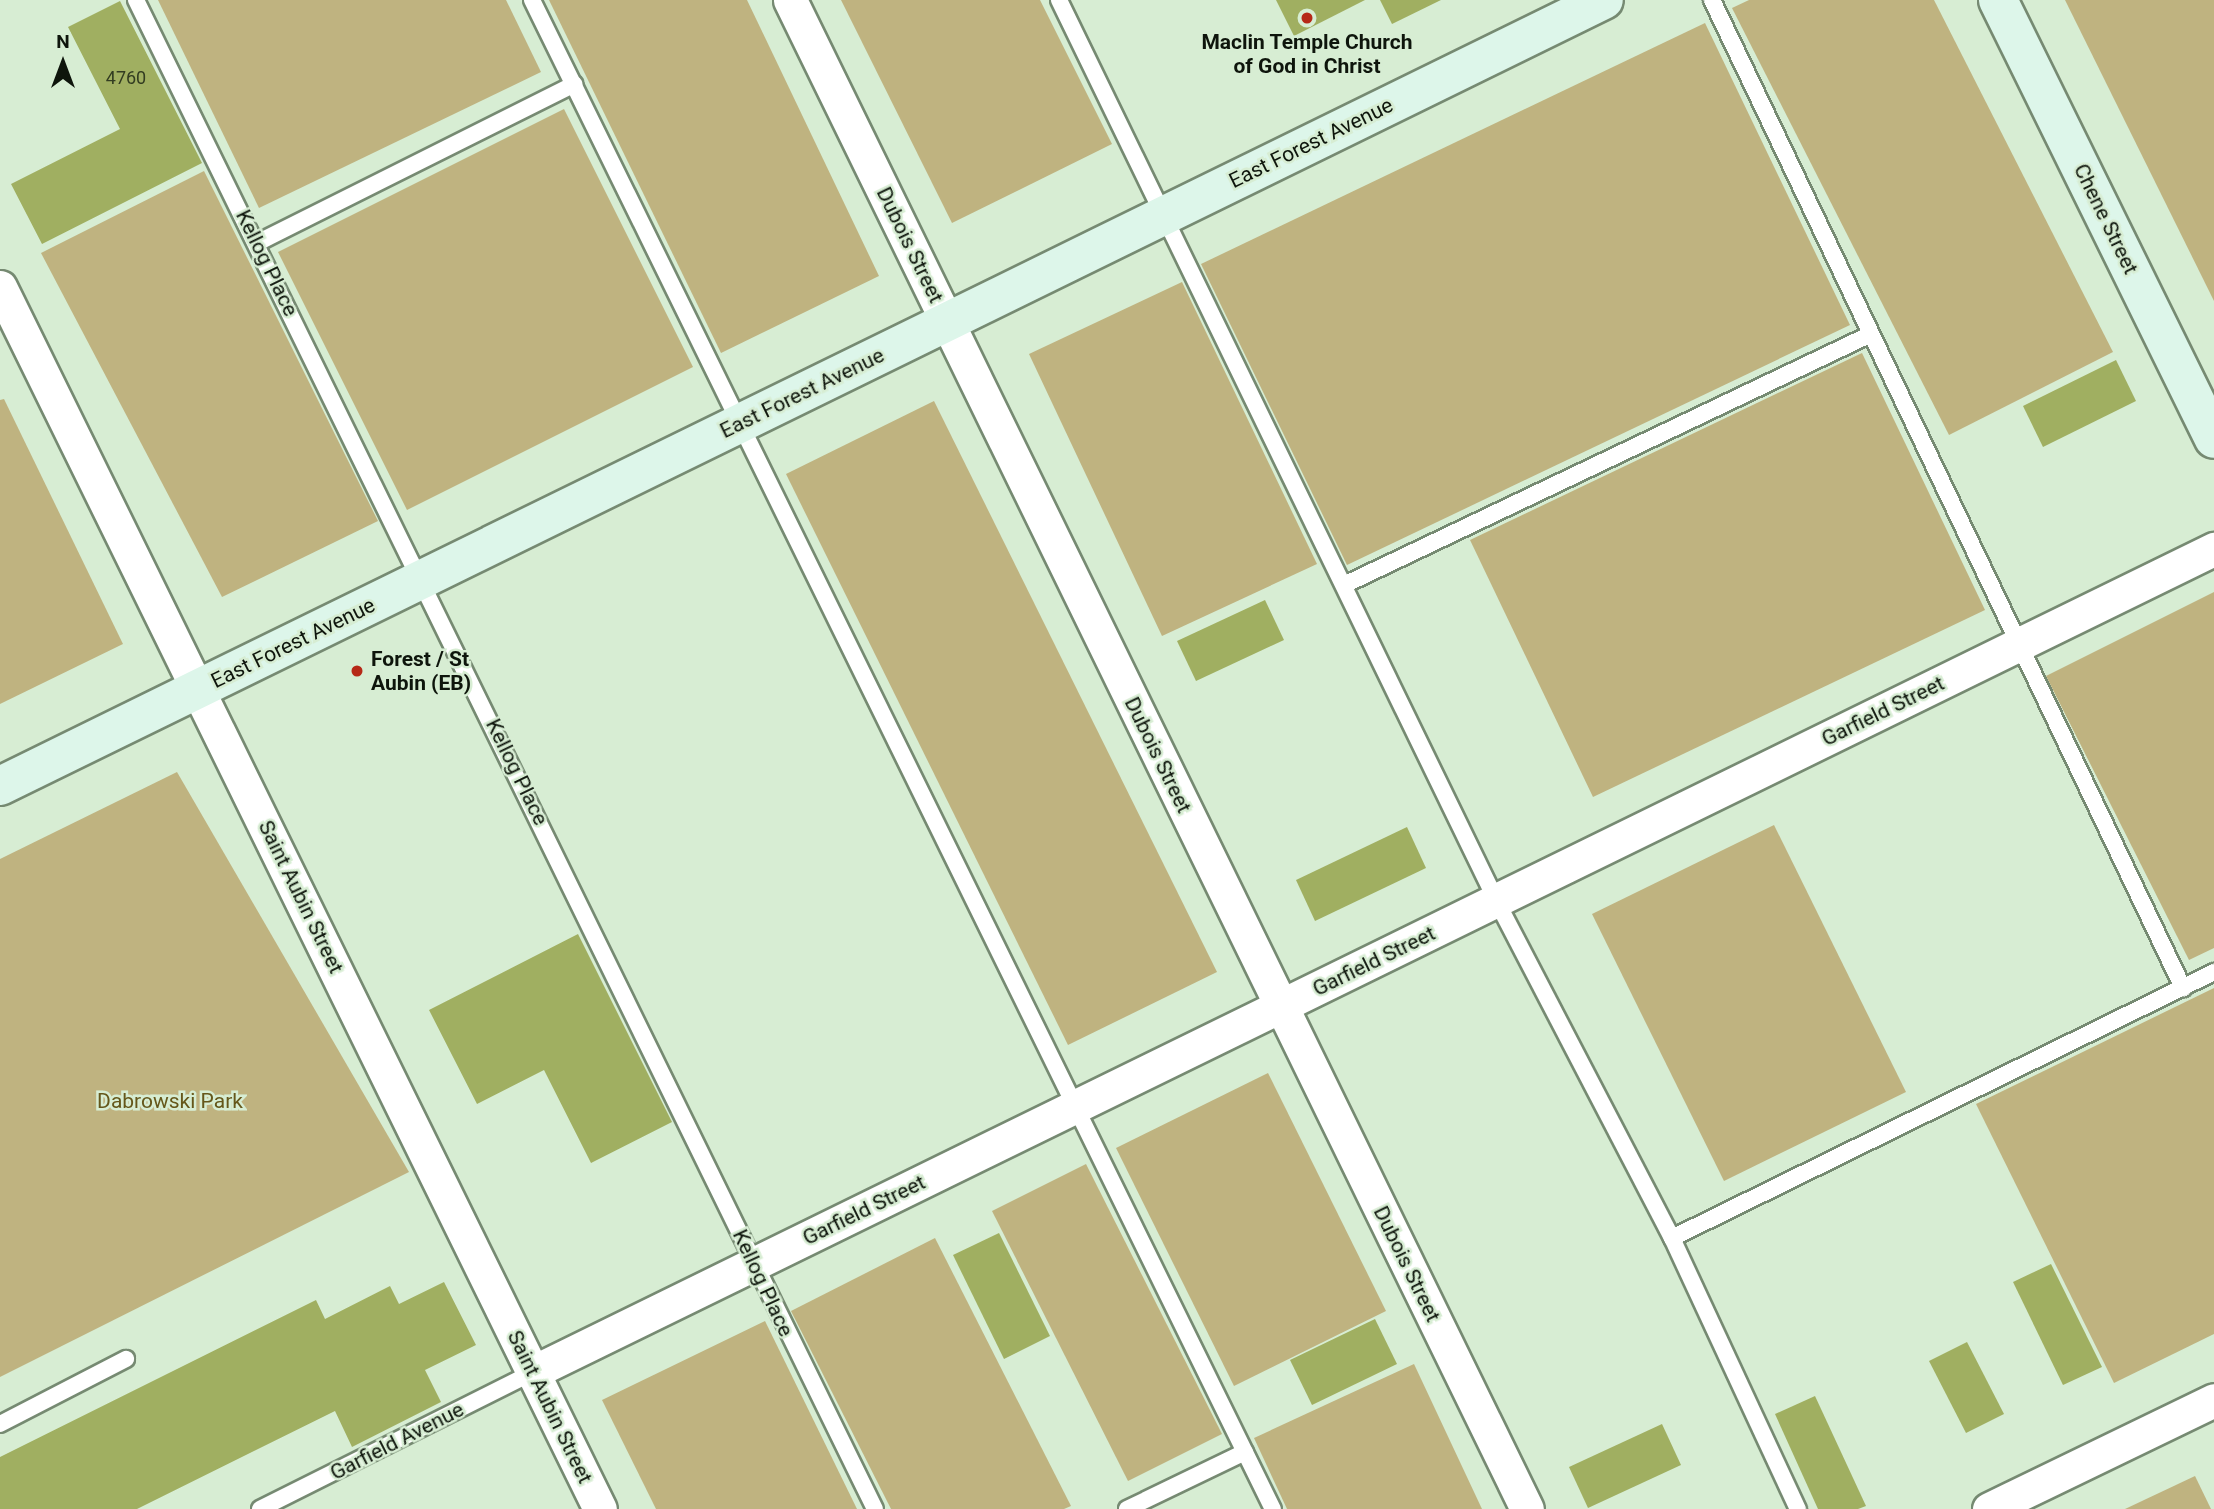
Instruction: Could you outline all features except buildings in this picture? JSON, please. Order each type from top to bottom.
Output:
[{"type":"main road","name":"East Forest Avenue","points":[[0,786],[1604,0]]},
{"type":"main road","name":"Chene Street","points":[[1998,0],[2214,439]]},
{"type":"street","name":"Dubois Street","points":[[790,0],[1527,1509]]},
{"type":"street","name":"Saint Aubin Street","points":[[0,287],[13,350],[198,689],[600,1509]]},
{"type":"street","name":"Garfield Street","points":[[533,1372],[2214,549]]},
{"type":"street","points":[[1989,1509],[2214,1400]]},
{"type":"lane","name":"Kellog Place","points":[[136,0],[423,579],[753,1264],[875,1509]]},
{"type":"lane","points":[[532,0],[741,423],[1072,1108],[1273,1509]]},
{"type":"lane","points":[[1059,0],[1496,900],[1672,1238],[1798,1509]]},
{"type":"lane","points":[[1712,0],[2015,646],[2183,988]]},
{"type":"lane","points":[[257,243],[574,84]]},
{"type":"lane","points":[[1344,586],[1869,335]]},
{"type":"lane","points":[[1672,1238],[2214,972]]},
{"type":"lane","points":[[0,1424],[126,1359]]},
{"type":"lane","name":"Garfield Avenue","points":[[260,1509],[533,1372]]},
{"type":"lane","points":[[1127,1509],[1245,1452]]},
{"type":"green space","points":[[158,0],[506,0],[541,72],[259,208]]},
{"type":"green space","points":[[549,0],[747,0],[879,276],[721,353]]},
{"type":"green space","points":[[841,0],[1040,0],[1112,144],[952,223]]},
{"type":"green space","points":[[1749,0],[1934,0],[2113,352],[1949,435],[1732,8]]},
{"type":"green space","points":[[2065,0],[2214,0],[2214,301]]},
{"type":"green space","points":[[1705,23],[1850,325],[1347,565],[1201,264]]},
{"type":"green space","points":[[564,109],[693,367],[407,510],[278,252]]},
{"type":"green space","points":[[204,171],[378,521],[222,597],[41,253]]},
{"type":"green space","points":[[1182,282],[1317,564],[1162,636],[1029,354]]},
{"type":"green space","points":[[1862,353],[1985,610],[1593,797],[1470,540]]},
{"type":"green space","points":[[4,399],[123,644],[0,704],[0,400]]},
{"type":"green space","points":[[934,401],[1217,972],[1068,1045],[786,474]]},
{"type":"green space","points":[[2214,592],[2214,948],[2189,960],[2046,676]]},
{"type":"green space","name":"Dabrowski Park","points":[[177,772],[409,1172],[0,1377],[0,859]]},
{"type":"green space","points":[[1774,825],[1906,1092],[1724,1181],[1592,914]]},
{"type":"green space","points":[[2214,988],[2214,1334],[2114,1383],[1976,1104]]},
{"type":"green space","points":[[1268,1073],[1386,1311],[1234,1386],[1116,1148]]},
{"type":"green space","points":[[1086,1164],[1222,1434],[1128,1481],[992,1211]]},
{"type":"green space","points":[[935,1238],[1071,1506],[1064,1509],[891,1509],[791,1311]]},
{"type":"green space","points":[[765,1321],[857,1509],[656,1509],[602,1400]]},
{"type":"green space","points":[[1414,1364],[1482,1509],[1287,1509],[1254,1438]]},
{"type":"green space","points":[[2195,1476],[2211,1509],[2125,1509]]},
{"type":"place","name":"Maclin Temple Church of God in Christ","points":[[1307,18]]},
{"type":"place","name":"Forest / St Aubin (EB)","points":[[357,671]]}]
